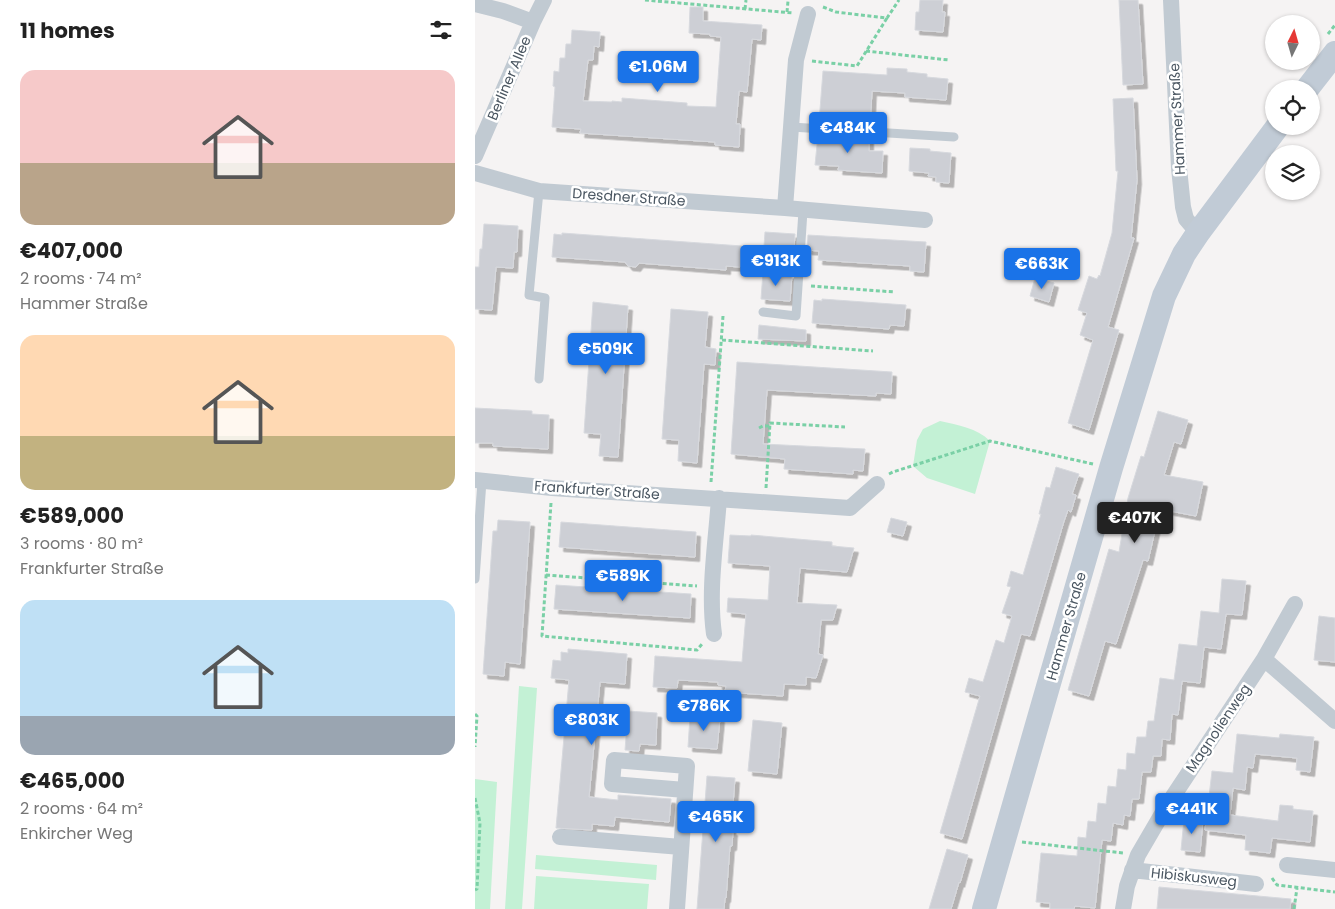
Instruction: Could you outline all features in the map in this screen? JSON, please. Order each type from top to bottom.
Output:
[{"type":"main road","points":[[1314,80],[1335,53]]},
{"type":"main road","name":"Hammer Straße","points":[[985,909],[1111,468],[1164,296],[1197,233],[1271,135]]},
{"type":"street","name":"Berliner Allee","points":[[475,156],[544,0]]},
{"type":"street","name":"Hammer Straße","points":[[1171,0],[1179,168],[1183,207],[1186,218],[1197,233]]},
{"type":"street","points":[[475,4],[503,11],[533,22]]},
{"type":"street","points":[[785,208],[796,60],[808,14]]},
{"type":"street","name":"Dresdner Straße","points":[[475,173],[539,191],[925,220]]},
{"type":"street","name":"Frankfurter Straße","points":[[478,481],[552,488],[850,508],[877,484]]},
{"type":"street","points":[[714,498],[712,587],[714,634]]},
{"type":"street","name":"Magnolienweg","points":[[1123,909],[1131,870],[1166,807],[1264,659],[1295,604]]},
{"type":"street","points":[[1264,659],[1335,721]]},
{"type":"street","points":[[677,909],[685,790]]},
{"type":"street","points":[[560,837],[681,847]]},
{"type":"street","points":[[1287,865],[1335,870]]},
{"type":"street","name":"Hibiskusweg","points":[[1131,870],[1256,884]]},
{"type":"lane","points":[[791,126],[954,137]]},
{"type":"lane","points":[[539,191],[529,295],[545,298],[539,379]]},
{"type":"lane","points":[[763,312],[796,316],[803,211]]},
{"type":"lane","points":[[763,256],[800,259]]},
{"type":"lane","points":[[475,579],[478,481]]},
{"type":"path","points":[[645,0],[808,14],[822,7],[836,12],[887,18]]},
{"type":"path","points":[[745,8],[746,0]]},
{"type":"path","points":[[796,60],[857,66],[899,0]]},
{"type":"path","points":[[787,12],[788,1]]},
{"type":"path","points":[[866,51],[949,60]]},
{"type":"path","points":[[798,285],[895,292]]},
{"type":"path","points":[[714,498],[723,316]]},
{"type":"path","points":[[722,340],[873,351]]},
{"type":"path","points":[[759,428],[770,426],[771,423],[845,427]]},
{"type":"path","points":[[765,501],[770,426]]},
{"type":"path","points":[[877,484],[893,472],[990,441],[1111,468]]},
{"type":"path","points":[[552,488],[542,636],[697,650],[714,634]]},
{"type":"path","points":[[546,575],[712,587]]},
{"type":"path","points":[[475,714],[477,716],[475,747]]},
{"type":"path","points":[[475,798],[479,823],[477,889],[475,890]]},
{"type":"path","points":[[1005,840],[1139,855]]},
{"type":"path","points":[[1294,909],[1297,888]]},
{"type":"green space","points":[[940,421],[973,430],[990,441],[975,494],[927,478],[913,466],[917,440],[923,429]]},
{"type":"green space","points":[[519,686],[537,688],[522,909],[505,909]]},
{"type":"green space","points":[[475,779],[497,782],[490,909],[475,909]]},
{"type":"green space","points":[[536,855],[657,865],[656,880],[535,869]]},
{"type":"green space","points":[[536,876],[649,884],[647,909],[534,909]]},
{"type":"building","points":[[920,0],[943,0],[942,12],[945,12],[943,32],[915,30],[916,12],[919,12]]},
{"type":"building","points":[[1119,0],[1138,0],[1143,84],[1123,85]]},
{"type":"building","points":[[690,7],[703,7],[703,21],[762,25],[761,40],[752,39],[747,92],[739,91],[736,124],[740,124],[739,147],[715,145],[715,142],[580,133],[581,129],[552,127],[555,87],[553,86],[554,71],[559,72],[560,58],[565,58],[566,44],[571,44],[572,30],[600,32],[599,47],[594,46],[593,60],[588,60],[583,101],[622,102],[622,98],[687,103],[687,106],[716,107],[721,37],[710,36],[710,34],[689,33]]},
{"type":"building","points":[[887,68],[907,69],[907,72],[927,74],[927,77],[948,79],[946,100],[905,97],[905,93],[872,91],[870,126],[819,122],[823,71],[887,75]]},
{"type":"building","points":[[1133,98],[1137,180],[1131,238],[1134,238],[1108,327],[1119,330],[1089,430],[1068,423],[1093,340],[1080,335],[1087,313],[1078,310],[1089,276],[1097,279],[1100,276],[1112,233],[1118,171],[1116,171],[1113,99]]},
{"type":"building","points":[[818,135],[869,138],[869,151],[883,151],[882,173],[838,170],[839,166],[815,165]]},
{"type":"building","points":[[910,148],[951,153],[949,183],[936,182],[936,177],[928,176],[929,173],[909,171]]},
{"type":"building","points":[[484,224],[518,226],[517,252],[514,252],[513,268],[496,267],[492,310],[475,309],[475,267],[479,267]]},
{"type":"building","points":[[765,232],[795,234],[794,249],[764,246]]},
{"type":"building","points":[[562,233],[742,246],[740,267],[726,266],[726,270],[639,263],[636,267],[628,266],[625,262],[552,257],[554,234],[562,235]]},
{"type":"building","points":[[808,235],[926,242],[924,272],[910,271],[910,266],[818,260],[819,251],[807,250]]},
{"type":"building","points":[[763,272],[792,275],[790,301],[761,299]]},
{"type":"building","points":[[1035,278],[1054,283],[1049,302],[1030,296]]},
{"type":"building","points":[[822,299],[906,305],[904,326],[890,325],[889,329],[812,323],[814,300],[822,301]]},
{"type":"building","points":[[593,302],[628,306],[618,457],[599,456],[601,434],[584,433]]},
{"type":"building","points":[[671,309],[708,312],[705,347],[716,349],[715,365],[704,364],[697,463],[678,461],[679,440],[662,439]]},
{"type":"building","points":[[759,325],[806,330],[806,341],[758,339]]},
{"type":"building","points":[[737,362],[892,372],[891,394],[876,393],[876,396],[767,390],[763,444],[865,449],[863,471],[853,470],[853,474],[784,469],[785,459],[731,454]]},
{"type":"building","points":[[475,408],[532,411],[532,414],[549,415],[548,449],[493,446],[493,443],[475,443]]},
{"type":"building","points":[[1158,411],[1188,420],[1181,444],[1174,442],[1164,475],[1203,482],[1196,516],[1160,509],[1148,561],[1143,560],[1116,644],[1105,641],[1089,696],[1068,690],[1109,549],[1119,552],[1128,498],[1141,456],[1144,457]]},
{"type":"building","points":[[1056,467],[1079,474],[1072,494],[1076,495],[1071,512],[1068,510],[1064,521],[1030,636],[1021,634],[962,839],[940,833],[980,696],[965,692],[969,678],[983,682],[996,640],[1004,643],[1012,616],[1002,613],[1011,587],[1007,586],[1011,571],[1023,575],[1041,514],[1039,514],[1046,487],[1050,488]]},
{"type":"building","points":[[891,518],[907,522],[903,536],[887,532]]},
{"type":"building","points":[[498,520],[530,522],[520,664],[505,662],[504,676],[483,674],[493,531],[497,531]]},
{"type":"building","points":[[561,522],[696,532],[695,557],[559,547]]},
{"type":"building","points":[[730,535],[832,542],[832,546],[854,548],[847,572],[800,568],[797,603],[837,605],[833,620],[821,620],[818,654],[823,655],[816,678],[806,677],[806,685],[784,684],[783,696],[725,692],[726,686],[718,685],[718,682],[678,680],[677,688],[653,687],[655,656],[742,662],[746,614],[727,612],[728,598],[768,600],[770,566],[728,563]]},
{"type":"building","points":[[1222,579],[1246,581],[1242,615],[1226,614],[1221,649],[1204,647],[1200,683],[1182,681],[1178,715],[1172,714],[1170,740],[1162,739],[1161,756],[1153,756],[1151,772],[1142,772],[1139,799],[1132,799],[1130,816],[1124,815],[1123,825],[1113,823],[1111,841],[1102,840],[1095,908],[1075,906],[1074,909],[1050,909],[1050,903],[1036,902],[1041,853],[1077,856],[1078,837],[1086,838],[1088,821],[1096,822],[1098,803],[1106,804],[1108,786],[1116,787],[1118,769],[1126,770],[1127,753],[1135,754],[1137,737],[1146,737],[1148,721],[1154,721],[1160,678],[1174,680],[1179,644],[1197,646],[1201,611],[1219,613]]},
{"type":"building","points":[[556,585],[691,594],[690,618],[554,609]]},
{"type":"building","points":[[1319,616],[1335,618],[1335,662],[1314,660]]},
{"type":"building","points":[[568,649],[627,654],[625,684],[600,682],[589,797],[618,800],[618,795],[671,799],[669,822],[615,817],[614,826],[592,824],[592,830],[556,828],[569,680],[551,678],[553,660],[561,661],[561,652],[568,653]]},
{"type":"building","points":[[628,711],[657,713],[656,745],[640,744],[639,751],[625,750]]},
{"type":"building","points":[[690,716],[720,718],[717,749],[688,747]]},
{"type":"building","points":[[753,720],[782,723],[777,774],[748,771]]},
{"type":"building","points":[[1237,734],[1279,738],[1280,734],[1314,737],[1310,772],[1296,770],[1297,758],[1255,754],[1253,768],[1247,767],[1245,790],[1233,788],[1230,815],[1278,821],[1280,805],[1293,806],[1293,809],[1313,811],[1310,842],[1272,838],[1270,853],[1245,850],[1246,835],[1205,830],[1212,771],[1233,773]]},
{"type":"building","points":[[707,776],[735,778],[731,831],[733,831],[732,846],[730,846],[724,909],[697,909]]},
{"type":"building","points":[[1184,819],[1203,820],[1200,852],[1181,850]]},
{"type":"building","points":[[947,849],[968,855],[960,883],[951,909],[929,909]]},
{"type":"building","points":[[1159,887],[1291,899],[1290,909],[1157,909]]}]
